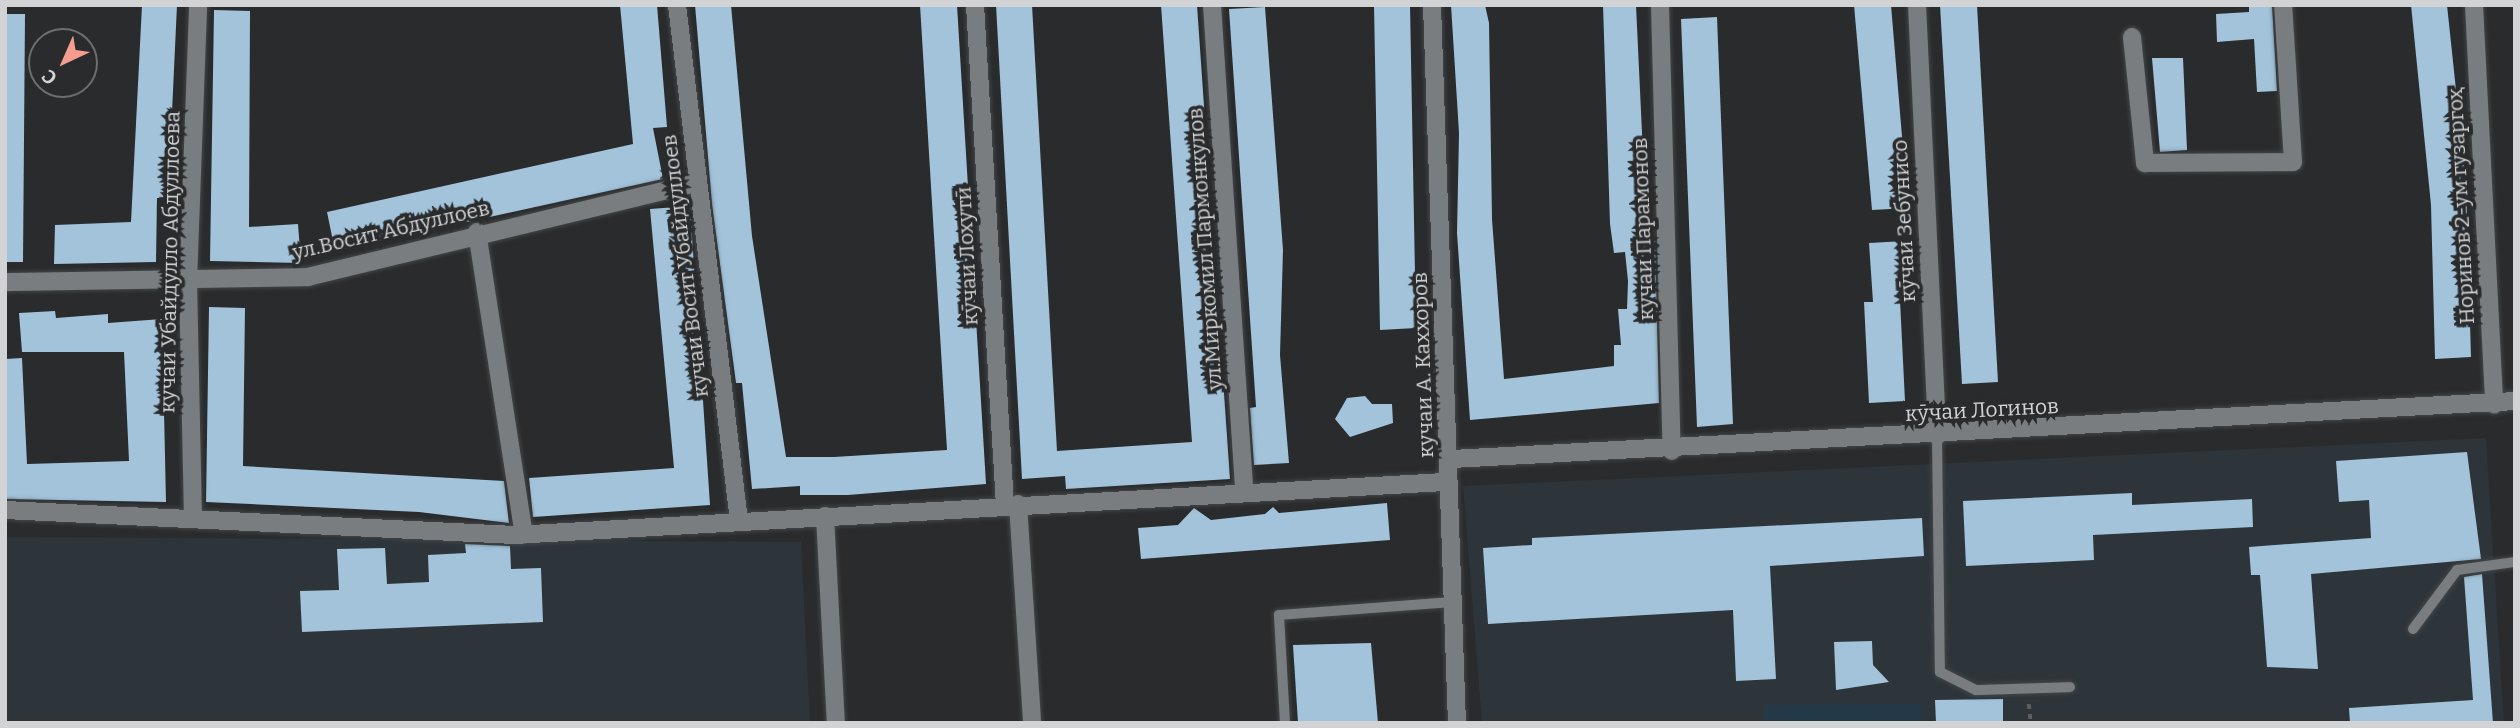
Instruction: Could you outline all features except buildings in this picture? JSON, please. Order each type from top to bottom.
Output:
[{"type":"street","name":"кучаи Убайдулло Абдуллоева","points":[[193,519],[188,282],[198,5]]},
{"type":"street","name":"кучаи Восит Убайдуллоев","points":[[677,5],[739,521]]},
{"type":"street","name":"кӯчаи Лохутӣ","points":[[975,5],[1011,504],[1032,723]]},
{"type":"street","name":"ул.Миркомил Пармонкулов","points":[[1212,5],[1244,491]]},
{"type":"street","name":"кучаи А. Каххоров","points":[[1432,5],[1452,459],[1445,482],[1457,723]]},
{"type":"street","name":"кучаи Парамонов","points":[[1660,5],[1672,451]]},
{"type":"street","name":"кӯчаи Зебунисо","points":[[1917,5],[1937,436]]},
{"type":"street","points":[[2132,37],[2145,163],[2293,162],[2283,5]]},
{"type":"street","name":"Норинов 2-ум гузаргоҳ","points":[[2474,5],[2494,404]]},
{"type":"street","name":"ул.Восит Абдуллоев","points":[[5,282],[188,282],[308,277],[477,232],[698,183]]},
{"type":"street","points":[[477,232],[524,534]]},
{"type":"street","name":"кӯчаи Логинов","points":[[1452,459],[1672,451],[2515,401]]},
{"type":"street","points":[[5,510],[524,534],[1011,504],[1445,482]]},
{"type":"street","points":[[825,516],[836,723]]},
{"type":"lane","points":[[1937,436],[1940,672],[1976,690],[2070,687]]},
{"type":"lane","points":[[2413,629],[2458,570],[2515,562]]},
{"type":"lane","points":[[1286,723],[1279,615],[1451,602]]},
{"type":"shaded area","points":[[2486,438],[2504,723],[1482,723],[1463,486]]},
{"type":"shaded area","points":[[5,537],[801,542],[810,723],[5,723]]},
{"type":"shaded area","points":[[1921,704],[1921,723],[1764,723],[1764,705]]}]
